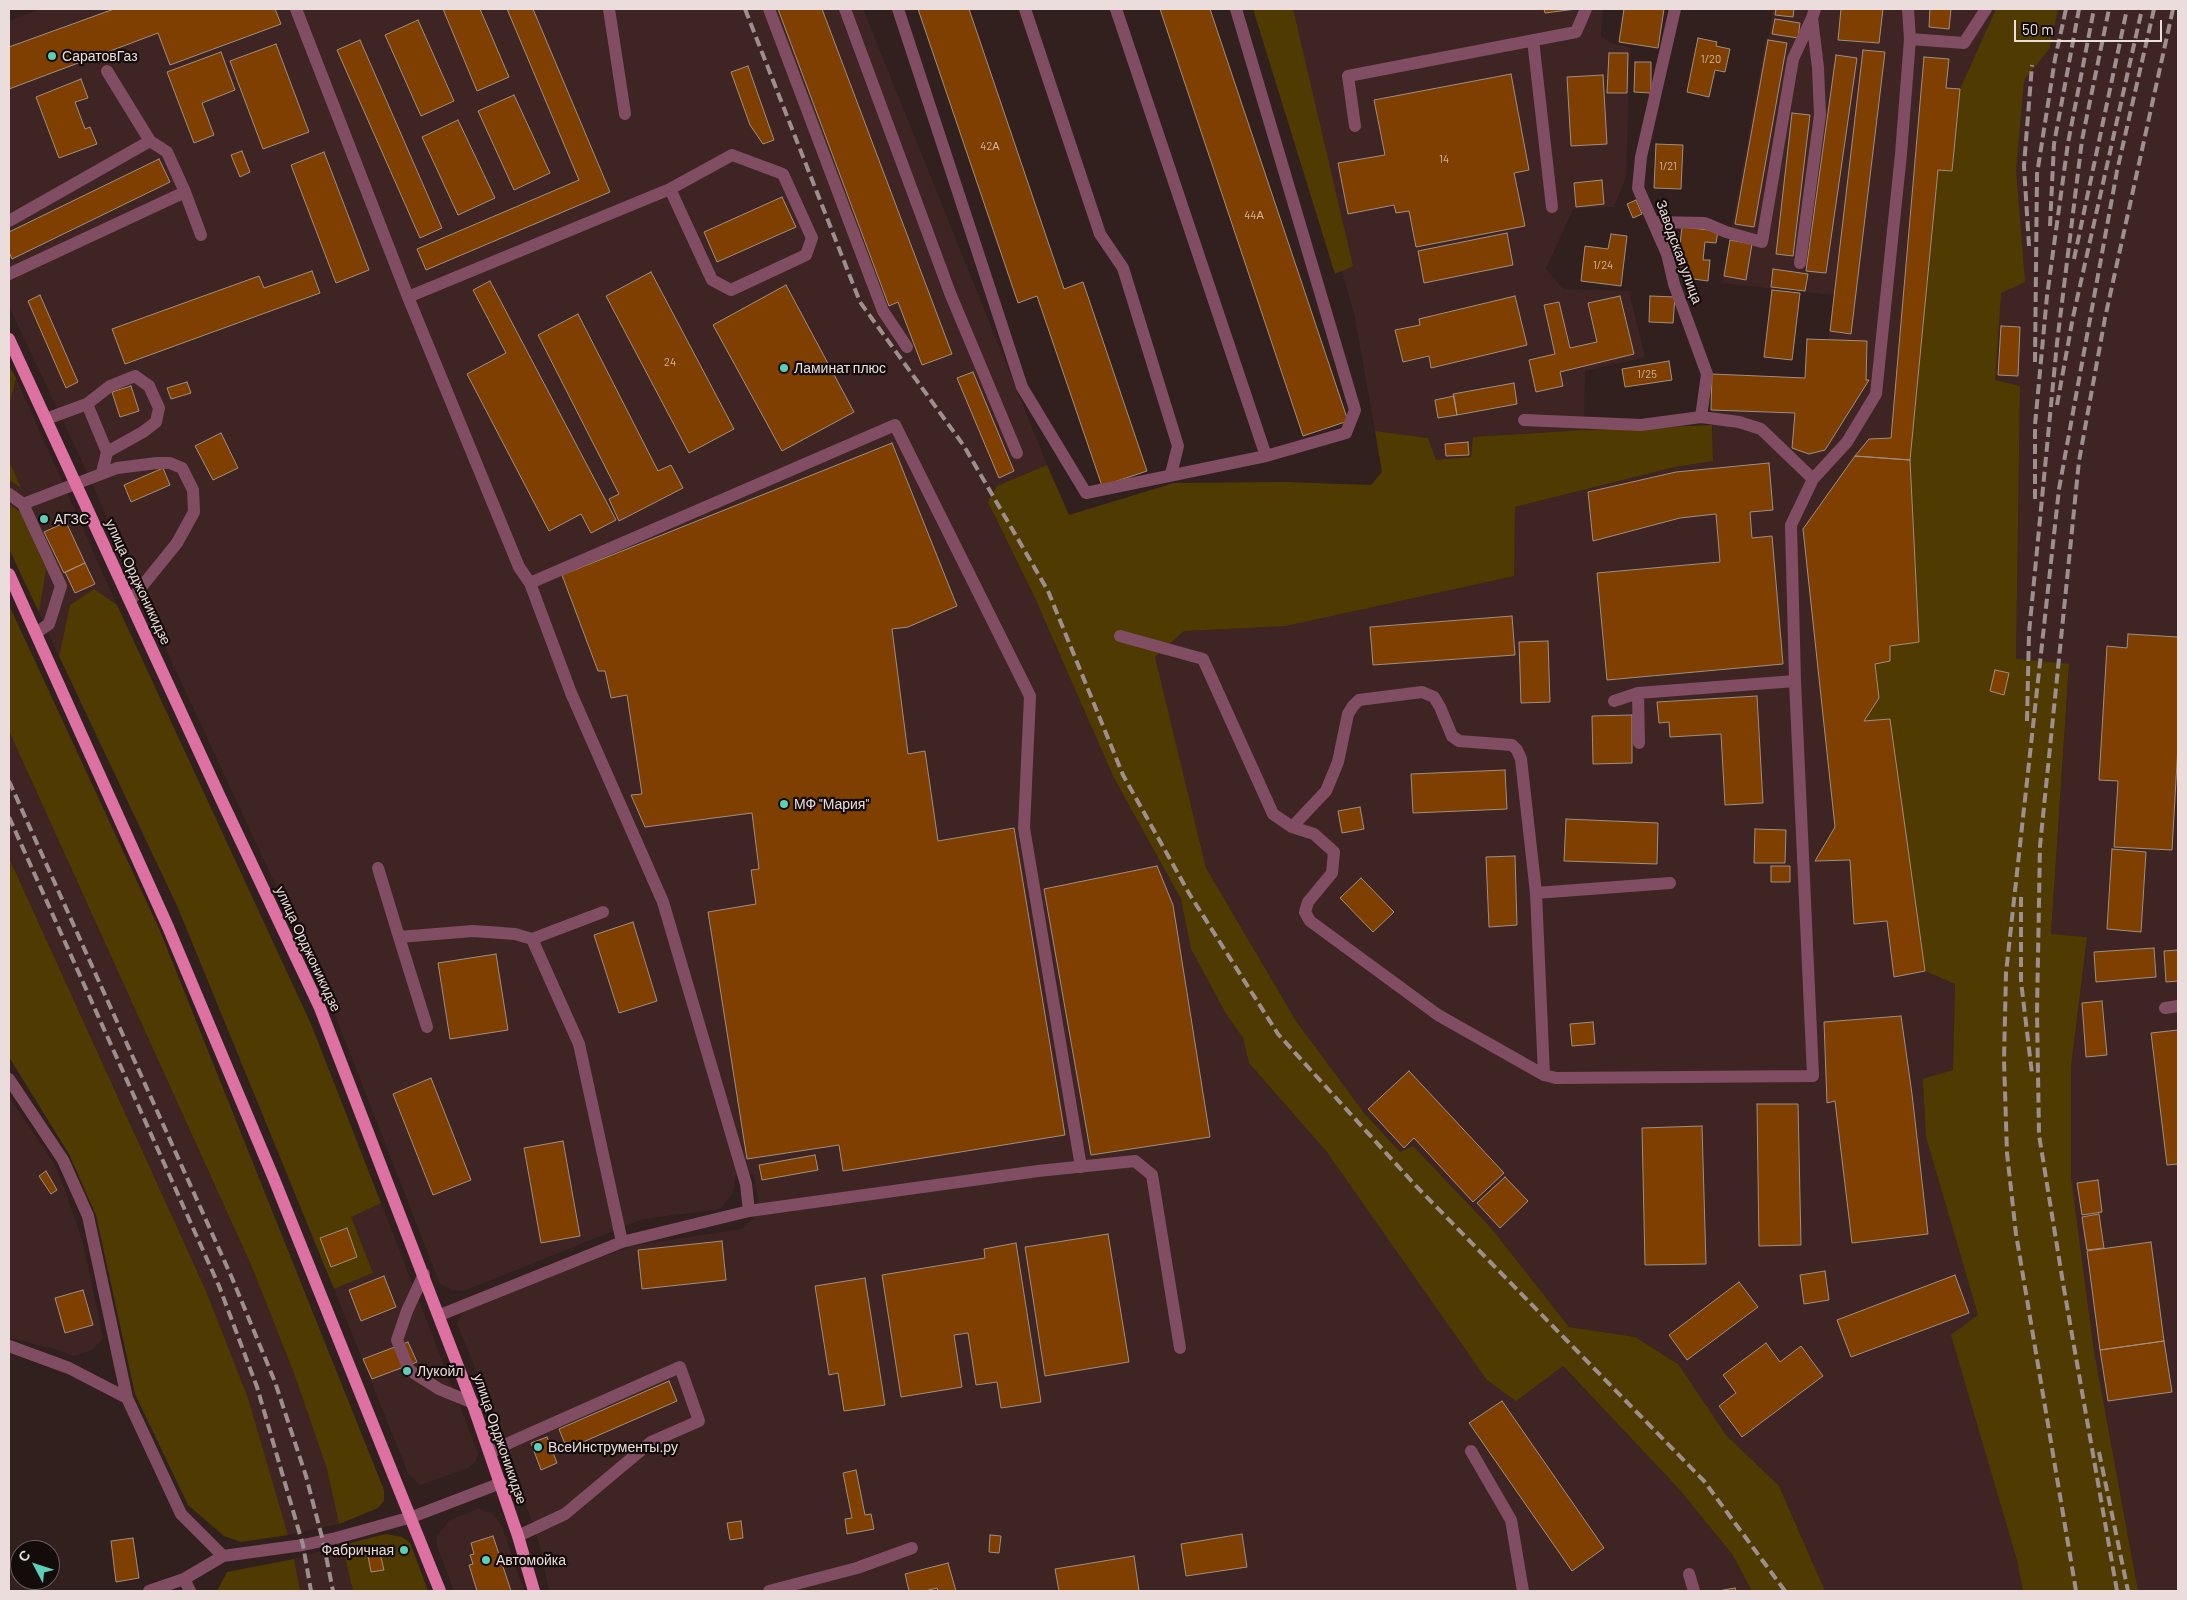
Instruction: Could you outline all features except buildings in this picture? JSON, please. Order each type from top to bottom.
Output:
[{"type":"main road","name":"улица Орджоникидзе","points":[[9,339],[320,1008],[473,1403],[501,1483],[534,1591]]},
{"type":"main road","points":[[9,574],[168,927],[274,1179],[366,1409],[412,1517],[440,1591]]},
{"type":"street","points":[[296,9],[408,296],[519,568],[530,583],[571,693],[663,902],[746,1184],[749,1211]]},
{"type":"street","points":[[609,9],[625,114]]},
{"type":"street","points":[[769,9],[883,312],[907,347]]},
{"type":"street","points":[[845,9],[950,293],[1017,453]]},
{"type":"street","points":[[898,9],[1022,388],[1086,493],[1266,456],[1346,433],[1355,410],[1236,9]]},
{"type":"street","points":[[1025,9],[1100,234],[1123,268],[1178,446],[1171,474]]},
{"type":"street","points":[[1116,9],[1266,456]]},
{"type":"street","points":[[1355,126],[1348,76],[1576,32],[1586,9]]},
{"type":"street","name":"Заводская улица","points":[[1675,9],[1642,156],[1638,188],[1654,222],[1707,374],[1702,417]]},
{"type":"street","points":[[1120,636],[1203,658],[1273,814],[1292,827],[1314,834],[1334,852],[1332,873],[1308,902],[1305,912],[1310,921],[1438,1015],[1544,1075],[1556,1078],[1813,1076],[1795,680],[1791,525],[1813,479],[1847,442],[1876,394],[1901,154],[1910,39],[1908,9]]},
{"type":"street","points":[[1910,39],[1964,43],[1986,9]]},
{"type":"street","points":[[1654,222],[1705,223],[1726,232],[1762,242],[1793,59],[1813,14]]},
{"type":"street","points":[[1800,263],[1820,115],[1813,14]]},
{"type":"street","points":[[1533,40],[1552,207]]},
{"type":"street","points":[[107,72],[150,140],[167,152],[201,235]]},
{"type":"street","points":[[9,221],[150,140]]},
{"type":"street","points":[[408,296],[670,189],[732,155],[783,174],[812,238],[806,255],[731,290],[712,280],[670,189]]},
{"type":"street","points":[[9,274],[185,192]]},
{"type":"street","points":[[46,420],[87,404],[110,386],[135,376],[148,386],[159,408],[156,422],[143,432],[107,452]]},
{"type":"street","points":[[87,404],[107,452],[102,473]]},
{"type":"street","points":[[1524,420],[1641,425],[1702,417],[1739,422],[1761,429],[1813,479]]},
{"type":"street","points":[[530,583],[895,425],[1030,696],[1024,828],[1081,1167]]},
{"type":"street","points":[[23,504],[76,485],[102,473],[142,464],[170,463],[182,468],[193,490],[194,512],[177,543],[130,601]]},
{"type":"street","points":[[9,494],[23,504],[61,586],[48,624],[36,633]]},
{"type":"street","points":[[1614,701],[1638,694],[1795,680]]},
{"type":"street","points":[[1292,827],[1326,791],[1338,762],[1348,714],[1360,700],[1422,692],[1434,698],[1440,707],[1452,736],[1459,741],[1512,745],[1517,750],[1521,759],[1536,893],[1544,1075]]},
{"type":"street","points":[[1638,694],[1639,743]]},
{"type":"street","points":[[378,868],[427,1027]]},
{"type":"street","points":[[1536,893],[1670,883]]},
{"type":"street","points":[[399,937],[473,931],[515,934],[532,939],[603,912]]},
{"type":"street","points":[[532,939],[579,1044],[622,1242]]},
{"type":"street","points":[[2165,1008],[2178,1006]]},
{"type":"street","points":[[9,1079],[62,1160],[88,1216],[127,1398],[181,1514],[223,1556]]},
{"type":"street","points":[[440,1315],[622,1242],[749,1211],[1038,1171],[1135,1161],[1152,1175],[1180,1348]]},
{"type":"street","points":[[424,1274],[407,1311],[397,1340],[409,1370],[439,1389],[473,1403]]},
{"type":"street","points":[[9,1346],[69,1368],[127,1398]]},
{"type":"street","points":[[490,1453],[680,1367],[699,1421],[651,1442],[565,1514],[518,1536]]},
{"type":"street","points":[[1471,1451],[1511,1520],[1523,1591]]},
{"type":"street","points":[[149,1591],[184,1579],[223,1556],[303,1545],[412,1517],[501,1483]]},
{"type":"street","points":[[769,1591],[857,1568],[912,1548]]},
{"type":"street","points":[[1689,1574],[1694,1591]]},
{"type":"street","points":[[184,1579],[190,1591]]},
{"type":"shaded area","points":[[41,9],[863,9],[1047,465],[997,486],[988,502],[1035,598],[1114,778],[1181,899],[1191,949],[1225,1012],[1243,1038],[1249,1063],[1327,1152],[1543,1379],[1562,1366],[1679,1489],[1732,1554],[1752,1591],[549,1591],[540,1547],[530,1516],[489,1401],[457,1324],[461,1315],[471,1306],[632,1246],[742,1229],[756,1215],[758,1197],[753,1174],[736,1175],[733,1193],[720,1209],[643,1219],[464,1291],[452,1290],[440,1284],[330,1002],[9,306],[9,21]]},
{"type":"shaded area","points":[[1253,9],[1293,9],[1353,266],[1335,274]]},
{"type":"shaded area","points":[[1264,9],[1603,9],[1601,36],[1611,43],[1630,48],[1626,177],[1614,207],[1573,209],[1546,269],[1563,289],[1629,291],[1645,357],[1585,371],[1584,430],[1474,437],[1471,457],[1436,460],[1428,438],[1375,431],[1354,313]]},
{"type":"shaded area","points":[[1773,9],[1996,9],[1960,89],[1952,171],[1938,170],[1910,460],[1919,642],[1890,661],[1875,665],[1879,698],[1865,720],[1890,719],[1925,971],[1955,984],[1953,1070],[1926,1137],[1978,1315],[2023,1591],[1825,1591],[1779,1486],[1726,1435],[1678,1364],[1635,1337],[1569,1327],[1491,1228],[1413,1146],[1400,1152],[1364,1113],[1296,1021],[1206,868],[1155,657],[1184,631],[1286,626],[1513,576],[1515,507],[1675,467],[1713,461],[1712,374],[1805,378],[1807,339],[1828,340],[1834,295],[1722,283],[1766,38],[1769,37]]},
{"type":"shaded area","points":[[1996,9],[2058,9],[2049,49],[2024,80],[2016,171],[2025,282],[2001,293],[1995,380],[2020,386],[2016,659],[2069,664],[2051,934],[2087,937],[2071,1067],[2071,1177],[2094,1351],[2138,1591],[2023,1591],[2017,1560],[1951,1335],[1978,1315],[1926,1137],[1923,1079],[1953,1070],[1955,984],[1925,971],[1890,719],[1864,721],[1879,698],[1875,664],[1890,661],[1890,646],[1919,641],[1910,460],[1938,170],[1952,171],[1960,89]]},
{"type":"shaded area","points":[[2015,9],[2178,9],[2178,1591],[2138,1591],[2094,1351],[2071,1177],[2071,1067],[2087,937],[2051,934],[2069,665],[2016,660],[2020,386],[1992,379]]},
{"type":"shaded area","points":[[9,366],[16,378],[9,406]]},
{"type":"shaded area","name":"АГЗС","points":[[16,378],[117,605],[94,589],[70,605],[59,656],[9,549],[9,480],[20,487],[9,461],[9,406]]},
{"type":"shaded area","points":[[1712,425],[1713,461],[1675,467],[1515,507],[1514,576],[1286,626],[1184,631],[1155,657],[1206,868],[1296,1021],[1364,1113],[1400,1152],[1413,1146],[1491,1228],[1569,1327],[1635,1337],[1678,1364],[1726,1435],[1779,1486],[1825,1591],[1752,1591],[1732,1554],[1679,1489],[1563,1366],[1516,1401],[1487,1380],[1327,1152],[1249,1063],[1243,1038],[1225,1012],[1191,949],[1181,899],[1114,778],[1035,598],[988,502],[997,486],[1047,465],[1069,515],[1174,483],[1284,482],[1371,485],[1382,472],[1375,431],[1428,438],[1436,460],[1471,457],[1473,437]]},
{"type":"shaded area","points":[[9,461],[21,488],[9,480]]},
{"type":"shaded area","points":[[9,504],[21,513],[46,569],[39,612],[9,549]]},
{"type":"shaded area","points":[[94,589],[117,605],[311,1024],[381,1203],[351,1217],[373,1273],[334,1289],[178,908],[59,656],[70,605]]},
{"type":"shaded area","points":[[9,605],[160,931],[384,1490],[384,1501],[378,1508],[339,1524],[327,1469],[295,1376],[252,1267],[9,731]]},
{"type":"shaded area","points":[[9,731],[252,1267],[295,1376],[327,1469],[339,1524],[288,1535],[248,1398],[206,1291],[9,858]]},
{"type":"shaded area","points":[[9,858],[206,1291],[248,1398],[288,1535],[241,1542],[224,1536],[188,1505],[135,1394],[96,1215],[69,1154],[9,1057]]},
{"type":"shaded area","points":[[9,1097],[54,1163],[83,1243],[103,1338],[92,1350],[74,1356],[56,1349],[9,1338]]},
{"type":"shaded area","name":"Лукойл","points":[[381,1203],[478,1453],[476,1461],[468,1468],[420,1485],[408,1473],[334,1289],[373,1273],[350,1217]]},
{"type":"shaded area","points":[[479,1509],[492,1513],[502,1526],[524,1591],[454,1591],[437,1546],[437,1536],[450,1520]]},
{"type":"shaded area","points":[[386,1534],[402,1537],[410,1543],[428,1591],[353,1591],[342,1545]]},
{"type":"shaded area","points":[[342,1545],[353,1591],[300,1591],[294,1559]]},
{"type":"shaded area","points":[[294,1559],[300,1591],[217,1591],[227,1572]]},
{"type":"railway","points":[[745,9],[860,302],[964,446],[1048,591],[1123,775],[1190,895],[1278,1034],[1416,1186],[1704,1481],[1785,1591]]},
{"type":"railway","points":[[2035,362],[2037,174],[2055,59],[2066,9]]},
{"type":"railway","points":[[2050,226],[2054,144],[2079,9]]},
{"type":"railway","points":[[2035,499],[2035,425],[2047,296],[2068,143],[2094,9]]},
{"type":"railway","points":[[2027,721],[2029,633],[2057,343],[2082,140],[2109,9]]},
{"type":"railway","points":[[2074,259],[2127,9]]},
{"type":"railway","points":[[2057,405],[2073,317],[2142,9]]},
{"type":"railway","points":[[2076,1591],[2016,1234],[2007,1153],[2004,1060],[2006,973],[2059,489],[2117,171],[2154,9]]},
{"type":"railway","points":[[2117,1591],[2039,1135],[2037,1012],[2040,846],[2079,461],[2105,318],[2173,9]]},
{"type":"railway","points":[[2029,246],[2024,166],[2032,65]]},
{"type":"railway","points":[[9,781],[232,1278],[275,1382],[306,1476],[323,1541],[333,1591]]},
{"type":"railway","points":[[9,817],[219,1286],[257,1387],[303,1545],[311,1591]]},
{"type":"railway","points":[[2021,897],[2021,981],[2032,1074]]},
{"type":"railway","points":[[2099,1452],[2128,1591]]},
{"type":"place","name":"СаратовГаз","points":[[52,56]]},
{"type":"place","name":"Ламинат плюс","points":[[784,368]]},
{"type":"place","name":"АГЗС","points":[[44,519]]},
{"type":"place","name":"МФ \"Мария\"","points":[[784,804]]},
{"type":"place","name":"Лукойл","points":[[407,1371]]},
{"type":"place","name":"ВсеИнструменты.ру","points":[[538,1447]]},
{"type":"place","name":"Фабричная","points":[[404,1550]]},
{"type":"place","name":"Автомойка","points":[[486,1560]]}]
